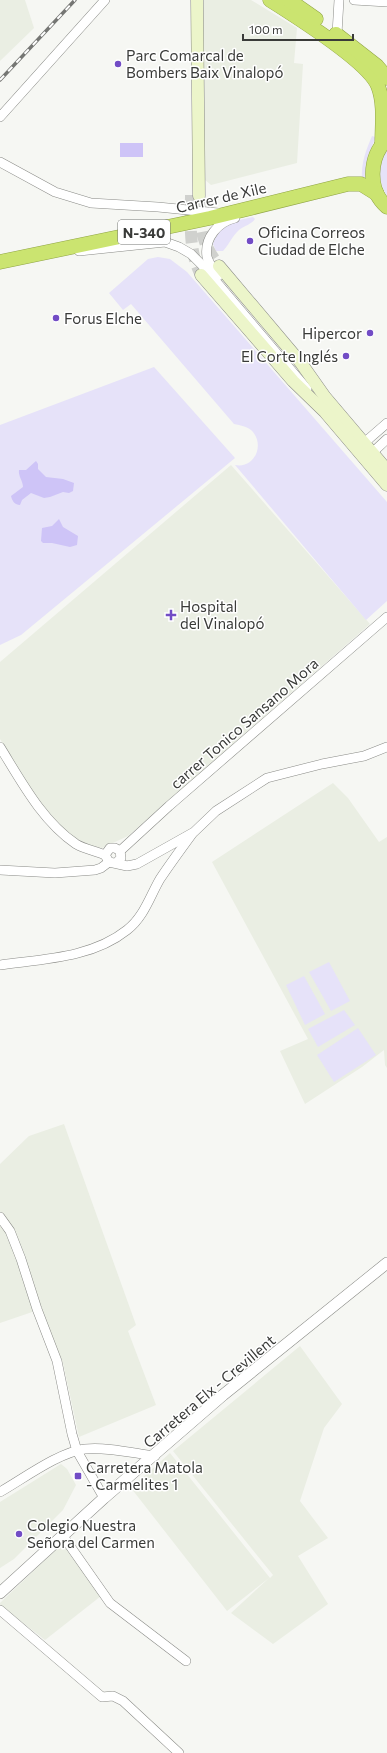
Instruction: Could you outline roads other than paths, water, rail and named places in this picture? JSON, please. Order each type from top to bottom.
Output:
[{"type":"highway","name":"N-340","points":[[270,0],[322,34],[353,58],[373,77],[380,92],[384,142],[376,156],[372,168],[373,181],[377,194],[387,207]]},
{"type":"highway","points":[[289,0],[337,34],[377,66],[387,78]]},
{"type":"highway","name":"Carrer de Xile","points":[[0,262],[36,253],[227,213],[336,186],[357,184],[377,194]]},
{"type":"main road","points":[[188,0],[195,195],[196,0]]},
{"type":"main road","points":[[219,266],[301,363],[325,397],[387,470]]},
{"type":"main road","points":[[201,275],[293,382],[325,412],[387,485]]},
{"type":"street","points":[[0,117],[105,0]]},
{"type":"street","points":[[337,34],[340,0]]},
{"type":"street","points":[[354,0],[387,2]]},
{"type":"street","points":[[0,162],[55,192],[92,203],[227,213]]},
{"type":"street","points":[[318,191],[267,210],[219,225],[212,235],[207,252],[209,261],[219,278],[325,397]]},
{"type":"street","points":[[36,253],[57,254],[158,242],[179,246],[202,265],[299,379],[325,412]]},
{"type":"street","points":[[364,443],[387,423]]},
{"type":"street","points":[[372,453],[387,439]]},
{"type":"street","name":"carrer Tonico Sansano Mora","points":[[120,851],[169,806],[387,617]]},
{"type":"street","points":[[0,747],[37,805],[62,832],[77,845],[110,860],[127,866],[137,864],[194,832]]},
{"type":"street","points":[[0,965],[80,953],[106,943],[128,929],[146,907],[160,879],[194,832],[216,811],[267,778],[322,764],[364,756],[387,748]]},
{"type":"street","points":[[0,870],[63,873],[95,870],[101,868],[110,860],[121,858],[120,851],[118,849],[112,847],[107,850],[110,860]]},
{"type":"street","points":[[0,1217],[10,1231],[57,1361],[77,1451],[104,1498]]},
{"type":"street","name":"Carretera Elx - Crevillent","points":[[0,1592],[104,1498],[155,1456],[223,1396],[387,1264]]},
{"type":"street","points":[[0,1492],[48,1463],[77,1451],[110,1449],[155,1456]]},
{"type":"street","points":[[63,1536],[110,1603],[186,1661]]},
{"type":"street","points":[[0,1610],[102,1697],[113,1696],[123,1701],[179,1753]]},
{"type":"tunnel","points":[[191,195],[192,246],[201,275]]},
{"type":"tunnel","points":[[199,196],[202,233],[212,257],[219,266]]},
{"type":"railway","points":[[0,80],[75,0]]},
{"type":"place","name":"Parc Comarcal de Bombers Baix Vinalopó","points":[[118,64]]},
{"type":"place","name":"Oficina Correos Ciudad de Elche","points":[[250,241]]},
{"type":"place","name":"Forus Elche","points":[[56,318]]},
{"type":"place","name":"Hipercor","points":[[370,333]]},
{"type":"place","name":"El Corte Inglés","points":[[346,356]]},
{"type":"place","name":"Hospital del Vinalopó","points":[[171,615]]},
{"type":"place","name":"Carretera Matola - Carmelites 1","points":[[78,1476]]},
{"type":"place","name":"Colegio Nuestra Señora del Carmen","points":[[19,1534]]}]
